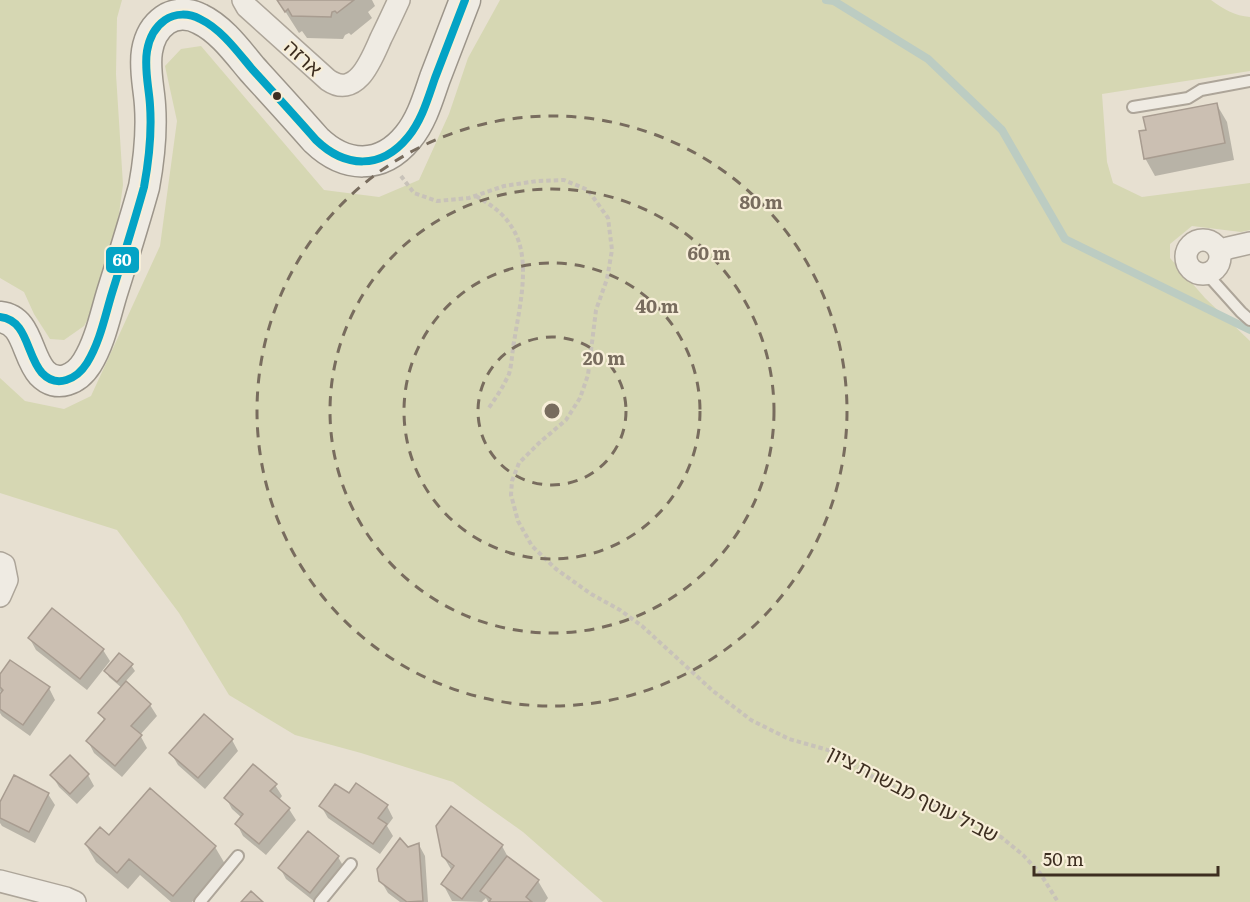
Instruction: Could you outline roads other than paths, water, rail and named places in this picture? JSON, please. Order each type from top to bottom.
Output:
[{"type":"main road","points":[[0,317],[15,322],[37,366],[50,379],[57,382],[65,381],[80,372],[87,364],[99,337],[146,176],[151,134],[147,48],[158,26],[179,7],[186,15],[199,18],[218,32],[326,149],[337,156],[355,161],[373,160],[386,156],[408,137],[417,123],[465,0]]},
{"type":"street","name":"ארזה","points":[[243,0],[247,7],[328,80],[341,86],[352,83],[366,69],[399,0]]},
{"type":"street","points":[[1203,240],[1213,243],[1220,252],[1217,267],[1206,273],[1198,273],[1190,267],[1186,256],[1193,243],[1203,240]]},
{"type":"street","points":[[1220,252],[1250,243]]},
{"type":"street","points":[[0,563],[4,565],[7,580],[0,596]]},
{"type":"street","points":[[0,881],[75,902]]},
{"type":"lane","points":[[1132,107],[1188,98],[1201,90],[1250,81]]},
{"type":"lane","points":[[1206,273],[1250,320]]},
{"type":"lane","points":[[200,902],[238,856]]},
{"type":"lane","points":[[320,902],[351,864]]},
{"type":"waterway","points":[[826,0],[834,1],[928,59],[1002,130],[1065,239],[1250,330]]}]
